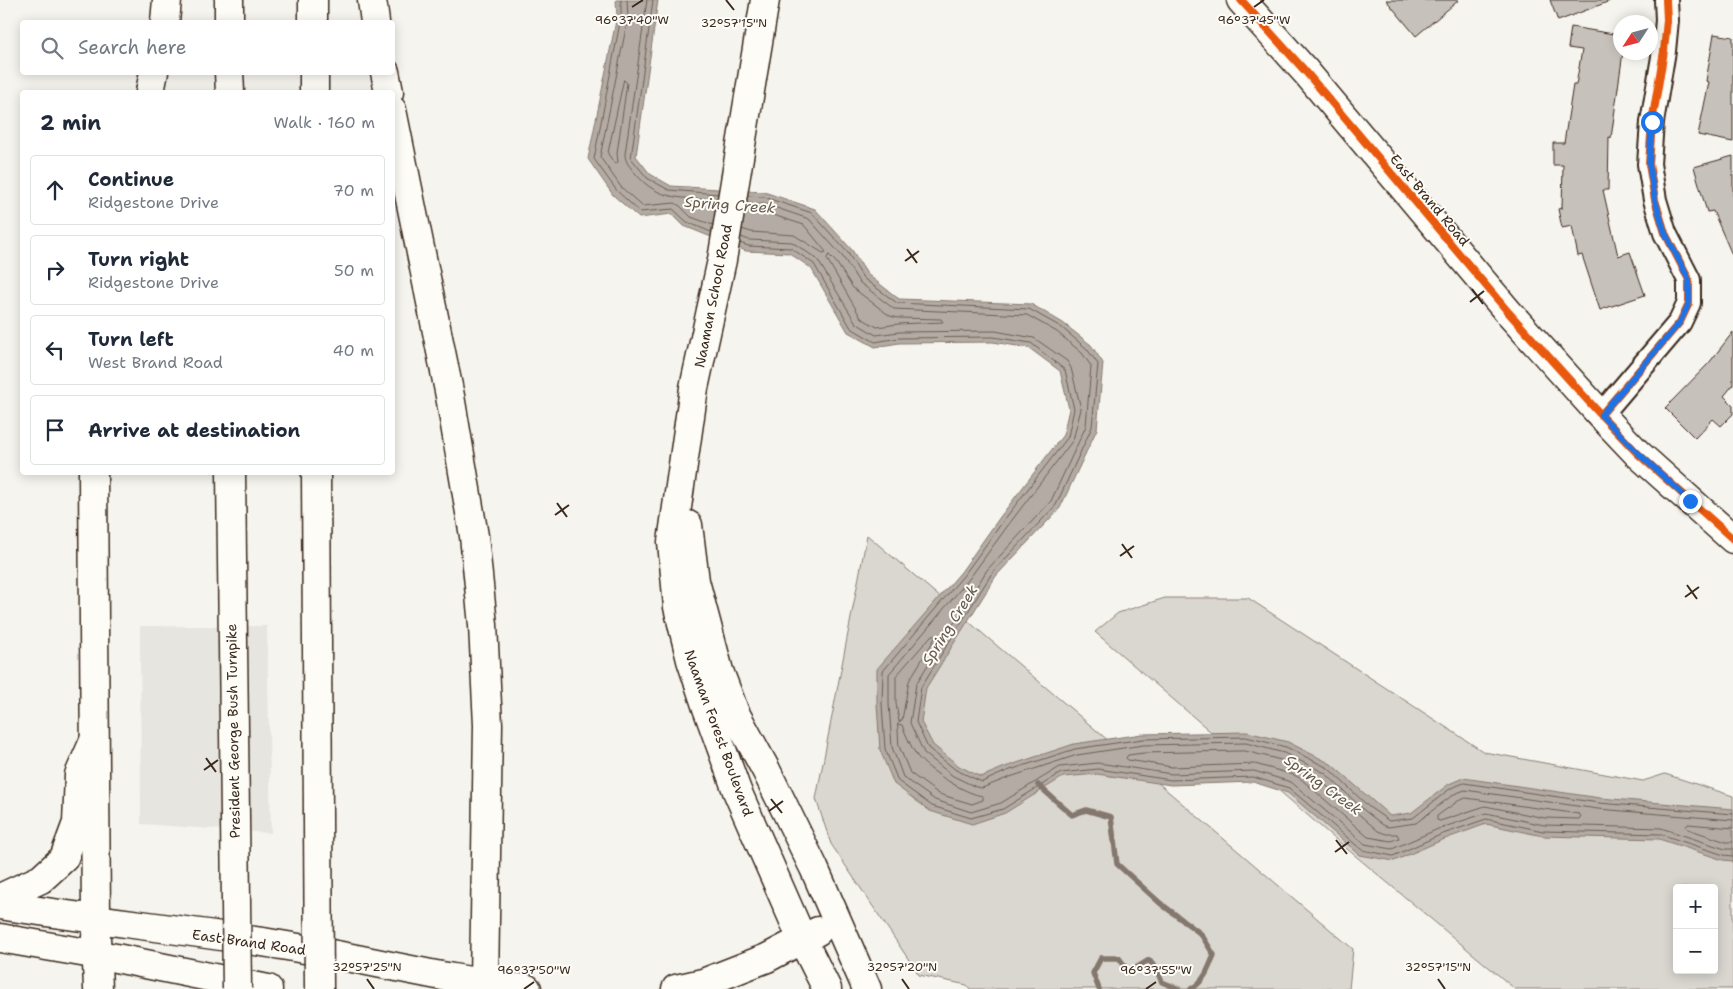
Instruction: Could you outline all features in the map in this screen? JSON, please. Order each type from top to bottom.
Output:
[{"type":"main road","points":[[165,20],[168,0]]},
{"type":"main road","points":[[229,0],[229,20]]},
{"type":"main road","points":[[313,0],[313,20]]},
{"type":"main road","points":[[372,0],[375,20]]},
{"type":"main road","name":"Naaman School Road","points":[[682,474],[694,388],[722,260],[765,0]]},
{"type":"main road","name":"East Brand Road","points":[[1241,0],[1306,72],[1509,313],[1601,415],[1637,452],[1733,539]]},
{"type":"main road","points":[[150,90],[153,75]]},
{"type":"main road","points":[[229,75],[230,90]]},
{"type":"main road","points":[[314,75],[314,90]]},
{"type":"main road","points":[[386,75],[389,90]]},
{"type":"main road","points":[[395,125],[450,396],[474,536],[483,625],[488,725],[484,987]]},
{"type":"main road","name":"Naaman Forest Boulevard","points":[[682,474],[696,581],[719,671],[735,713],[771,778],[814,868],[837,921],[857,986]]},
{"type":"main road","name":"Naaman Forest Boulevard","points":[[682,474],[672,542],[678,606],[691,660],[737,791],[826,989]]},
{"type":"main road","points":[[93,475],[96,955],[98,989]]},
{"type":"main road","name":"President George Bush Turnpike","points":[[231,475],[237,989]]},
{"type":"main road","points":[[316,475],[319,989]]},
{"type":"main road","points":[[0,898],[41,880],[64,858],[76,823],[79,775],[94,741]]},
{"type":"main road","name":"East Brand Road","points":[[0,905],[282,945],[484,987],[527,989]]},
{"type":"main road","points":[[676,989],[703,982],[768,958],[837,921]]},
{"type":"main road","points":[[0,938],[268,989]]},
{"type":"street","points":[[1601,415],[1680,322],[1689,303],[1689,280],[1665,233],[1655,200],[1649,164],[1652,122],[1664,51],[1667,20],[1666,0]]},
{"type":"shaded area","points":[[867,535],[1353,949],[1349,989],[970,989],[967,985],[919,975],[831,844],[816,799]]},
{"type":"shaded area","points":[[1165,598],[1248,598],[1484,752],[1643,781],[1665,774],[1733,796],[1733,989],[1515,989],[1334,838],[1095,632],[1118,613]]},
{"type":"shaded area","points":[[140,626],[267,626],[271,833],[141,824]]},
{"type":"water","name":"Spring Creek","points":[[616,0],[658,0],[636,156],[650,174],[671,186],[764,192],[815,209],[852,250],[867,274],[899,299],[1031,304],[1063,323],[1091,345],[1103,363],[1097,429],[1060,508],[996,576],[926,688],[921,722],[933,745],[959,766],[981,777],[1074,744],[1142,734],[1247,732],[1288,742],[1331,764],[1390,816],[1411,813],[1449,784],[1463,778],[1600,798],[1733,809],[1733,861],[1723,860],[1659,839],[1543,836],[1486,824],[1442,840],[1394,861],[1360,855],[1288,793],[1253,782],[1171,785],[1097,774],[1063,777],[1005,813],[972,824],[930,811],[894,784],[880,750],[877,669],[961,572],[1000,517],[1063,435],[1069,409],[1060,371],[1029,348],[993,342],[899,343],[875,347],[848,332],[811,268],[789,253],[746,251],[684,226],[672,214],[639,218],[613,195],[588,159],[617,16]]},
{"type":"building","points":[[1386,0],[1459,0],[1416,36]]},
{"type":"building","points":[[1550,0],[1610,0],[1610,1],[1558,21]]},
{"type":"building","points":[[1571,27],[1613,34],[1613,60],[1622,60],[1611,138],[1609,137],[1608,190],[1603,190],[1618,256],[1630,252],[1645,295],[1600,310],[1582,255],[1578,256],[1572,226],[1562,228],[1558,209],[1562,208],[1563,165],[1553,165],[1553,143],[1564,143],[1573,85],[1576,85],[1582,50],[1568,48]]},
{"type":"building","points":[[1714,34],[1733,37],[1733,142],[1698,135],[1709,82],[1706,81]]},
{"type":"building","points":[[1733,156],[1733,257],[1713,211],[1707,212],[1694,167]]},
{"type":"building","points":[[1733,332],[1733,385],[1724,396],[1733,405],[1733,414],[1721,426],[1713,419],[1695,438],[1665,408],[1709,363]]},
{"type":"waterway","points":[[1038,785],[1072,815],[1086,810],[1111,817],[1117,864],[1160,903],[1201,934],[1214,955],[1203,979],[1191,989]]},
{"type":"waterway","points":[[1099,989],[1093,973],[1101,958],[1119,958],[1129,972],[1149,960],[1162,982],[1179,989]]},
{"type":"cycle path","points":[[1241,0],[1306,72],[1509,313],[1601,415],[1637,453],[1733,539]]},
{"type":"cycle path","points":[[1601,415],[1680,322],[1689,303],[1689,280],[1665,233],[1655,200],[1649,164],[1652,122],[1664,51],[1667,20],[1666,0]]},
{"type":"route","points":[[1652,122],[1649,164],[1655,200],[1665,233],[1689,280],[1689,303],[1680,322],[1626,388],[1601,415],[1637,452],[1690,501]]}]
